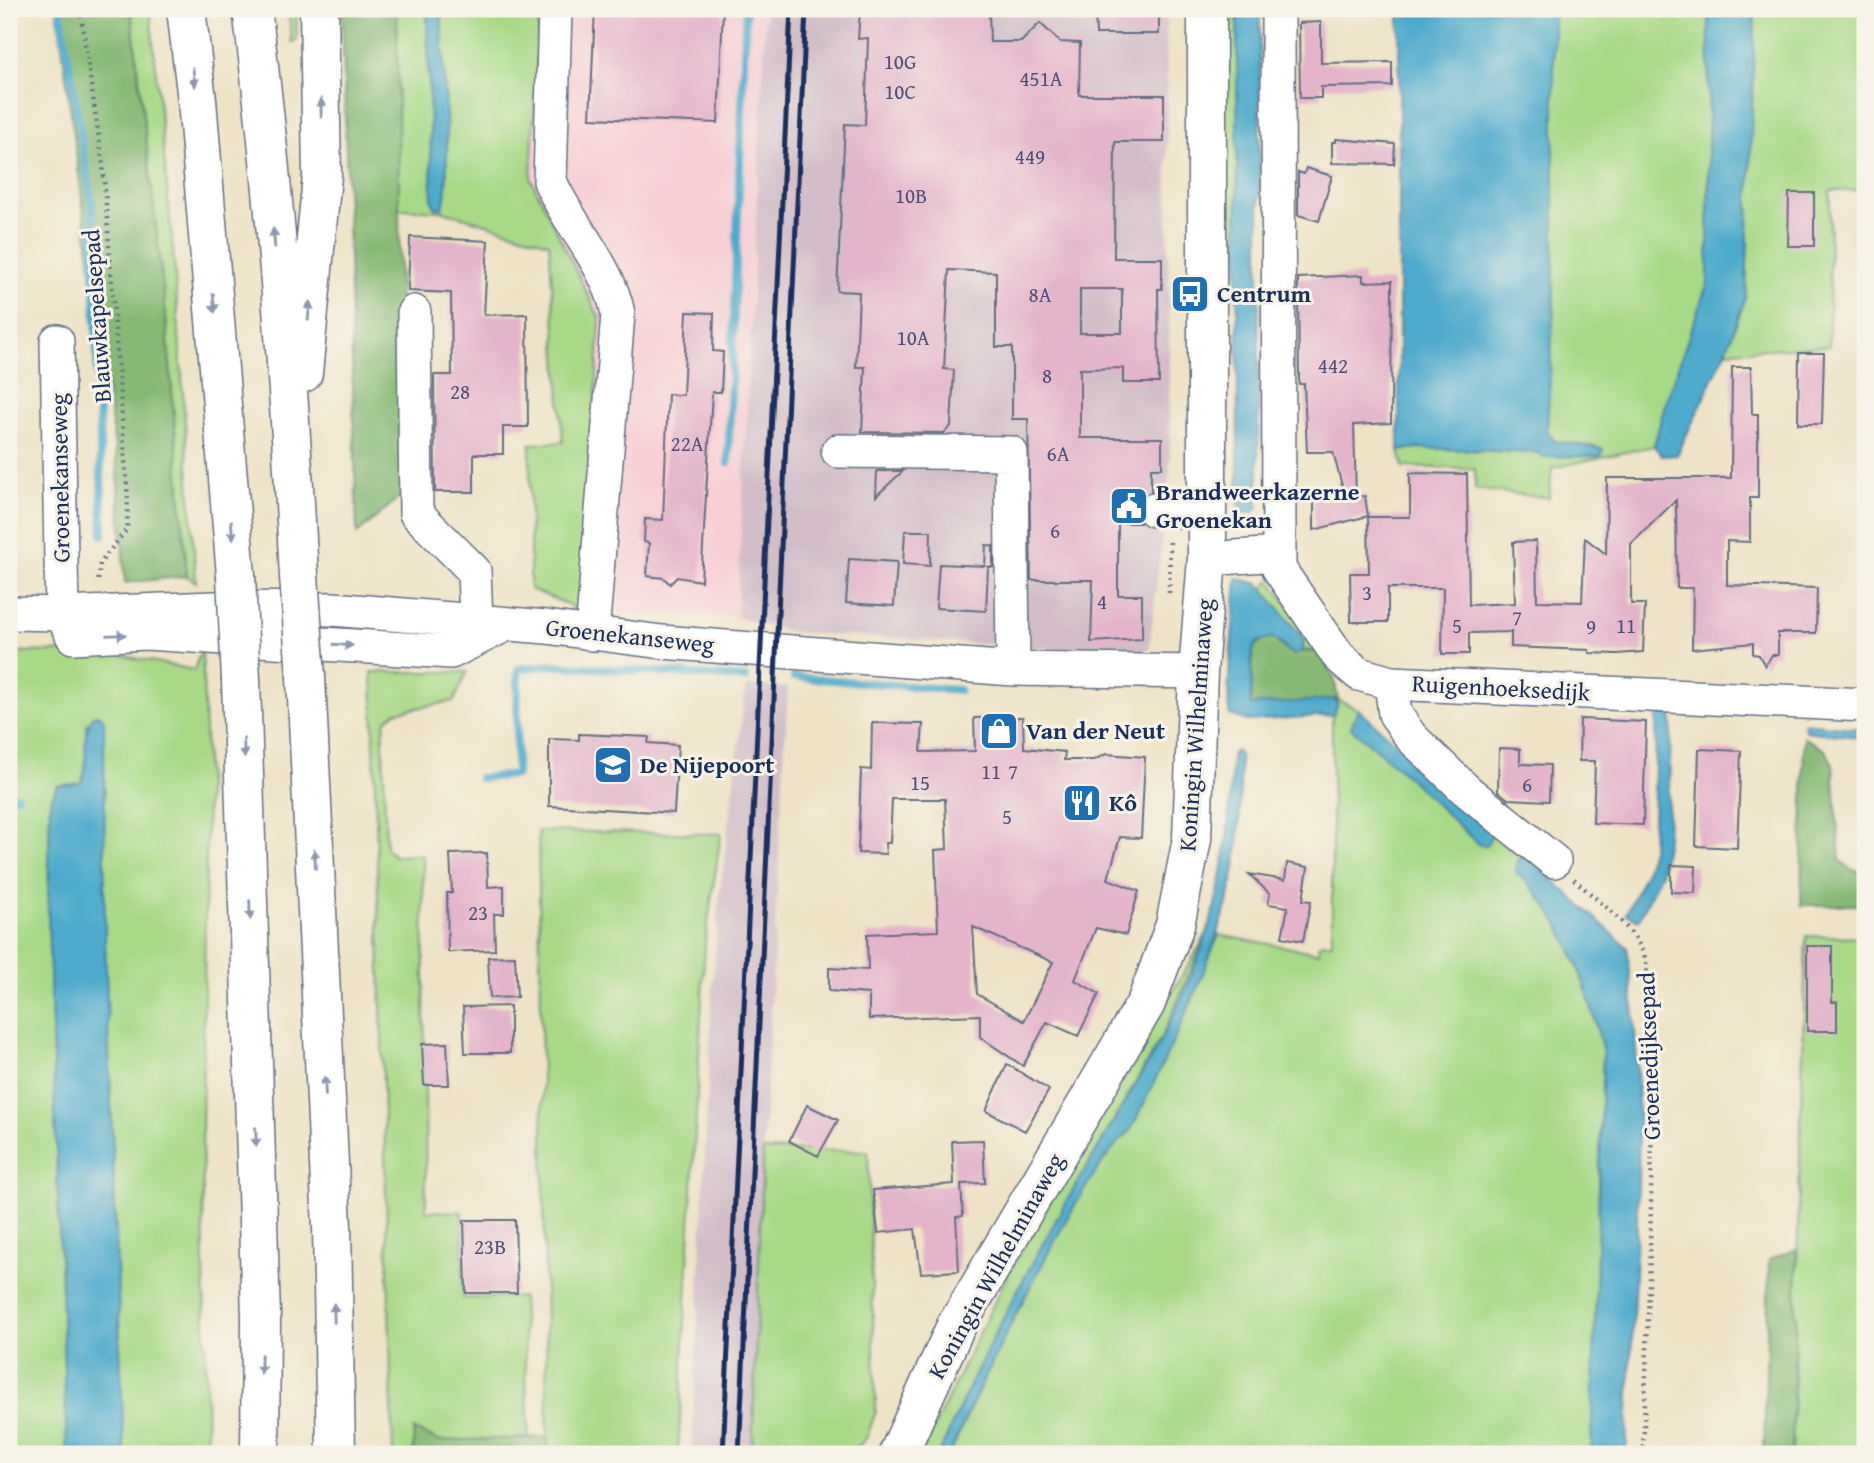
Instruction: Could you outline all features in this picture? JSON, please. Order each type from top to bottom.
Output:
[{"type":"main road","points":[[186,9],[198,114],[242,680],[261,1317],[260,1454]]},
{"type":"main road","points":[[252,9],[262,93],[294,477],[306,677],[331,1214],[336,1454]]},
{"type":"main road","points":[[294,477],[322,176],[318,9]]},
{"type":"main road","name":"Koningin Wilhelminaweg","points":[[898,1454],[955,1328],[1146,1003],[1175,925],[1192,839],[1198,672],[1207,559],[1207,9]]},
{"type":"street","points":[[555,9],[550,181],[560,205],[614,292],[618,314],[592,634]]},
{"type":"street","points":[[1207,559],[1279,554],[1278,9]]},
{"type":"street","points":[[62,614],[73,637],[146,634],[451,652],[492,622],[474,571],[416,513],[414,312]]},
{"type":"street","name":"Groenekanseweg","points":[[57,341],[62,614]]},
{"type":"street","points":[[838,451],[1011,453],[1013,669]]},
{"type":"street","points":[[1154,510],[1207,512]]},
{"type":"street","name":"Ruigenhoeksedijk","points":[[1279,554],[1279,569],[1339,657],[1359,674],[1391,683],[1865,705]]},
{"type":"street","name":"Groenekanseweg","points":[[9,613],[62,614],[213,608],[332,609],[1013,669],[1198,672]]},
{"type":"street","points":[[1391,683],[1395,714],[1411,737],[1466,790],[1554,861]]},
{"type":"path","name":"Blauwkapelsepad","points":[[80,9],[103,165],[128,500],[127,529],[100,563],[99,612]]},
{"type":"path","name":"Groenedijksepad","points":[[1554,861],[1632,933],[1642,947],[1646,961],[1653,1082],[1643,1454]]},
{"type":"shaded area","points":[[539,9],[766,9],[737,617],[584,611],[600,319],[531,179]]},
{"type":"shaded area","points":[[766,9],[1166,9],[1170,470],[1149,649],[1139,654],[790,632],[737,617]]},
{"type":"shaded area","points":[[746,686],[788,687],[763,1150],[752,1454],[692,1454],[712,996],[719,900]]},
{"type":"green space","points":[[57,9],[131,9],[165,305],[187,576],[125,583],[116,455]]},
{"type":"green space","points":[[131,9],[150,9],[174,261],[196,582],[187,576],[165,305]]},
{"type":"green space","points":[[288,9],[296,9],[297,41],[292,42]]},
{"type":"green space","points":[[342,9],[397,9],[402,495],[357,534]]},
{"type":"green space","points":[[397,9],[427,9],[432,200],[435,208],[442,208],[447,175],[447,146],[441,9],[539,9],[531,179],[600,319],[584,611],[530,589],[530,444],[563,442],[549,243],[443,211],[397,209]]},
{"type":"green space","points":[[1221,9],[1237,9],[1240,241],[1229,243],[1222,213]]},
{"type":"green space","points":[[1554,9],[1709,9],[1708,282],[1665,404],[1654,446],[1552,468],[1549,498],[1475,489],[1475,469],[1403,467],[1399,451],[1416,448],[1539,453],[1543,457],[1598,447],[1554,441],[1547,430],[1554,301]]},
{"type":"green space","points":[[1755,9],[1865,9],[1865,190],[1830,191],[1829,346],[1726,351],[1746,296]]},
{"type":"green space","points":[[1270,580],[1320,651],[1303,650],[1304,640],[1263,589]]},
{"type":"green space","points":[[1267,637],[1272,637],[1288,652],[1320,651],[1334,678],[1338,700],[1251,705],[1253,647]]},
{"type":"green space","points":[[202,647],[207,788],[202,1130],[207,1454],[124,1454],[105,943],[104,720],[100,715],[87,724],[85,775],[81,783],[57,786],[50,802],[48,916],[67,1454],[9,1454],[9,652],[100,651],[194,670]]},
{"type":"green space","points":[[372,672],[467,672],[454,701],[396,712],[386,720],[383,736],[386,848],[394,856],[423,855],[426,1211],[462,1212],[463,1298],[522,1297],[529,1438],[439,1441],[414,1430],[413,1454],[393,1454]]},
{"type":"green space","points":[[1338,700],[1358,709],[1351,728],[1406,775],[1478,844],[1485,846],[1494,832],[1522,857],[1516,864],[1516,871],[1549,909],[1573,954],[1582,978],[1603,1052],[1591,1454],[950,1454],[1006,1334],[1061,1230],[1087,1185],[1111,1151],[1130,1132],[1219,935],[1319,953],[1318,946],[1332,943],[1332,718]]},
{"type":"green space","points":[[1804,737],[1826,751],[1833,765],[1840,860],[1850,869],[1865,873],[1865,905],[1801,905]]},
{"type":"green space","points":[[538,831],[721,834],[705,942],[678,1454],[548,1454]]},
{"type":"green space","points":[[1207,933],[1163,1034],[1056,1221],[979,1369],[939,1454],[921,1454],[1011,1268]]},
{"type":"green space","points":[[1806,936],[1865,937],[1865,1454],[1792,1454]]},
{"type":"green space","points":[[763,1150],[868,1151],[876,1411],[867,1437],[852,1454],[752,1454]]},
{"type":"green space","points":[[1797,1249],[1792,1454],[1764,1454],[1769,1260]]},
{"type":"green space","points":[[414,1430],[439,1441],[548,1437],[548,1454],[413,1454]]},
{"type":"water","points":[[427,9],[441,9],[447,146],[447,175],[442,208],[435,208],[432,200]]},
{"type":"water","points":[[1237,9],[1260,9],[1258,507],[1253,513],[1243,513],[1238,502]]},
{"type":"water","points":[[1399,9],[1554,9],[1554,301],[1547,430],[1554,441],[1603,449],[1601,456],[1543,457],[1539,453],[1416,448],[1399,451]]},
{"type":"water","points":[[1709,9],[1755,9],[1746,296],[1726,351],[1677,455],[1662,456],[1654,446],[1665,404],[1708,282]]},
{"type":"water","points":[[1237,578],[1259,584],[1304,640],[1303,650],[1294,655],[1272,637],[1257,642],[1252,653],[1251,705],[1335,699],[1338,704],[1333,715],[1248,721],[1230,715],[1229,672]]},
{"type":"water","points":[[1358,709],[1494,832],[1486,846],[1478,844],[1406,775],[1351,728]]},
{"type":"water","points":[[1657,712],[1672,713],[1667,838],[1661,873],[1639,920],[1626,914],[1645,873],[1652,849]]},
{"type":"water","points":[[100,715],[104,720],[105,943],[124,1454],[67,1454],[48,916],[50,802],[57,786],[81,783],[89,724],[93,716]]},
{"type":"water","points":[[1804,723],[1865,729],[1865,738],[1805,731]]},
{"type":"water","points":[[1236,751],[1240,755],[1240,797],[1235,868],[1218,933],[1191,1002],[1130,1132],[1111,1151],[1061,1230],[1006,1335],[950,1454],[939,1454],[1019,1287],[1147,1065],[1195,967],[1219,889],[1228,823],[1232,755]]},
{"type":"water","points":[[1522,857],[1532,861],[1627,947],[1637,1073],[1638,1200],[1626,1454],[1591,1454],[1603,1052],[1582,979],[1562,931],[1534,890],[1516,872],[1516,864]]},
{"type":"building","points":[[595,9],[723,9],[718,123],[590,118]]},
{"type":"building","points":[[860,9],[989,9],[990,42],[1021,42],[1040,23],[1060,42],[1080,43],[1079,95],[1164,95],[1164,142],[1115,142],[1114,258],[1162,258],[1162,289],[1158,289],[1159,383],[1123,383],[1123,368],[1080,369],[1080,438],[1162,438],[1162,468],[1151,468],[1151,492],[1138,499],[1135,509],[1140,523],[1118,523],[1118,595],[1142,595],[1142,639],[1091,642],[1093,580],[1031,580],[1028,419],[1012,419],[1012,347],[996,347],[996,272],[949,270],[944,369],[954,370],[951,426],[944,433],[862,432],[865,367],[856,367],[859,292],[837,291],[845,124],[865,125],[868,38],[858,39]],"holes":[[[1080,289],[1122,289],[1122,333],[1080,333]]]},
{"type":"building","points":[[1095,9],[1159,9],[1159,34],[1096,34]]},
{"type":"building","points":[[1321,22],[1321,63],[1392,62],[1392,86],[1321,87],[1321,98],[1300,98],[1299,23]]},
{"type":"building","points":[[1336,139],[1395,144],[1394,164],[1332,163],[1332,142],[1336,142]]},
{"type":"building","points":[[1306,168],[1332,176],[1319,221],[1298,215],[1298,172],[1304,174]]},
{"type":"building","points":[[1789,193],[1814,193],[1814,246],[1788,246]]},
{"type":"building","points":[[410,237],[488,241],[484,315],[527,314],[528,427],[503,427],[503,454],[474,454],[474,492],[435,492],[434,375],[452,375],[451,293],[408,291]]},
{"type":"building","points":[[1363,275],[1363,282],[1392,281],[1391,423],[1354,425],[1356,497],[1365,496],[1368,516],[1314,530],[1314,497],[1345,497],[1333,452],[1307,452],[1304,384],[1299,384],[1298,278]]},
{"type":"building","points":[[687,312],[714,313],[713,351],[723,352],[721,392],[712,392],[701,581],[677,577],[670,584],[664,578],[647,576],[649,543],[644,542],[645,519],[663,520],[668,394],[683,395]]},
{"type":"building","points":[[1799,353],[1824,353],[1822,424],[1798,424]]},
{"type":"building","points":[[1732,367],[1751,367],[1752,414],[1758,414],[1758,498],[1750,498],[1750,542],[1727,541],[1727,585],[1817,588],[1816,633],[1778,633],[1778,655],[1772,655],[1765,666],[1759,655],[1753,654],[1753,643],[1692,649],[1693,588],[1677,588],[1676,500],[1631,544],[1631,604],[1645,604],[1643,652],[1589,653],[1589,650],[1511,647],[1511,632],[1469,633],[1469,654],[1442,654],[1443,588],[1388,588],[1388,622],[1351,622],[1350,573],[1369,573],[1368,517],[1410,517],[1410,473],[1467,474],[1469,605],[1515,603],[1513,542],[1536,541],[1537,601],[1582,602],[1585,538],[1606,554],[1607,478],[1731,478]]},
{"type":"building","points":[[877,471],[903,471],[876,496]]},
{"type":"building","points":[[905,531],[931,531],[930,566],[903,564]]},
{"type":"building","points":[[986,545],[993,546],[993,567],[988,567],[986,611],[936,608],[939,564],[985,566]]},
{"type":"building","points":[[849,559],[897,562],[894,606],[846,603]]},
{"type":"building","points":[[1023,717],[1024,748],[1065,752],[1064,760],[1094,760],[1106,754],[1145,757],[1141,838],[1120,837],[1108,879],[1139,891],[1126,935],[1096,928],[1075,980],[1099,994],[1078,1036],[1047,1022],[1023,1066],[980,1037],[980,1015],[869,1019],[869,994],[829,991],[829,968],[868,970],[867,934],[938,931],[935,850],[947,849],[945,799],[892,799],[890,843],[885,843],[886,854],[858,853],[861,769],[871,770],[872,723],[923,724],[921,752],[975,751],[974,718]],"holes":[[[973,927],[1053,962],[1024,1021],[977,994]]]},
{"type":"building","points":[[1580,719],[1646,722],[1643,825],[1593,823],[1595,761],[1579,761]]},
{"type":"building","name":"De Nijepoort","points":[[579,734],[649,737],[648,743],[678,745],[674,813],[549,806],[549,739],[579,740]]},
{"type":"building","points":[[1499,748],[1520,749],[1520,764],[1550,765],[1549,801],[1508,799],[1498,791]]},
{"type":"building","points":[[1699,749],[1741,751],[1737,848],[1696,846]]},
{"type":"building","points":[[487,853],[488,887],[504,886],[504,914],[494,914],[495,950],[448,952],[447,893],[452,893],[450,854]]},
{"type":"building","points":[[1287,863],[1308,867],[1303,900],[1311,901],[1303,941],[1282,937],[1288,907],[1268,904],[1270,894],[1249,874],[1285,880]]},
{"type":"building","points":[[1671,865],[1696,866],[1695,893],[1671,892]]},
{"type":"building","points":[[1807,946],[1832,946],[1832,1002],[1837,1002],[1837,1031],[1807,1031]]},
{"type":"building","points":[[515,956],[517,997],[490,998],[488,957]]},
{"type":"building","points":[[510,1006],[510,1053],[465,1053],[463,1007]]},
{"type":"building","points":[[447,1043],[449,1085],[424,1085],[422,1044]]},
{"type":"building","points":[[1007,1064],[1049,1090],[1025,1131],[986,1111]]},
{"type":"building","points":[[807,1105],[838,1120],[818,1156],[789,1141]]},
{"type":"building","points":[[983,1140],[985,1183],[961,1184],[963,1216],[956,1217],[959,1271],[921,1273],[915,1229],[878,1233],[873,1190],[954,1184],[952,1141]]},
{"type":"building","points":[[464,1220],[515,1220],[517,1293],[466,1293]]},
{"type":"waterway","points":[[60,9],[92,204],[103,535]]},
{"type":"waterway","points":[[728,463],[746,9]]},
{"type":"waterway","points":[[480,778],[516,775],[518,669],[551,665],[746,678]]},
{"type":"waterway","points":[[794,677],[959,690]]},
{"type":"waterway","points":[[9,797],[17,796]]},
{"type":"railway","points":[[723,1454],[791,9]]},
{"type":"railway","points":[[739,1454],[806,9]]},
{"type":"place","name":"Centrum","points":[[1190,294]]},
{"type":"place","name":"Brandweerkazerne Groenekan","points":[[1129,506]]},
{"type":"place","name":"Van der Neut","points":[[999,731]]},
{"type":"place","name":"De Nijepoort","points":[[613,765]]},
{"type":"place","name":"Kô","points":[[1082,803]]}]
